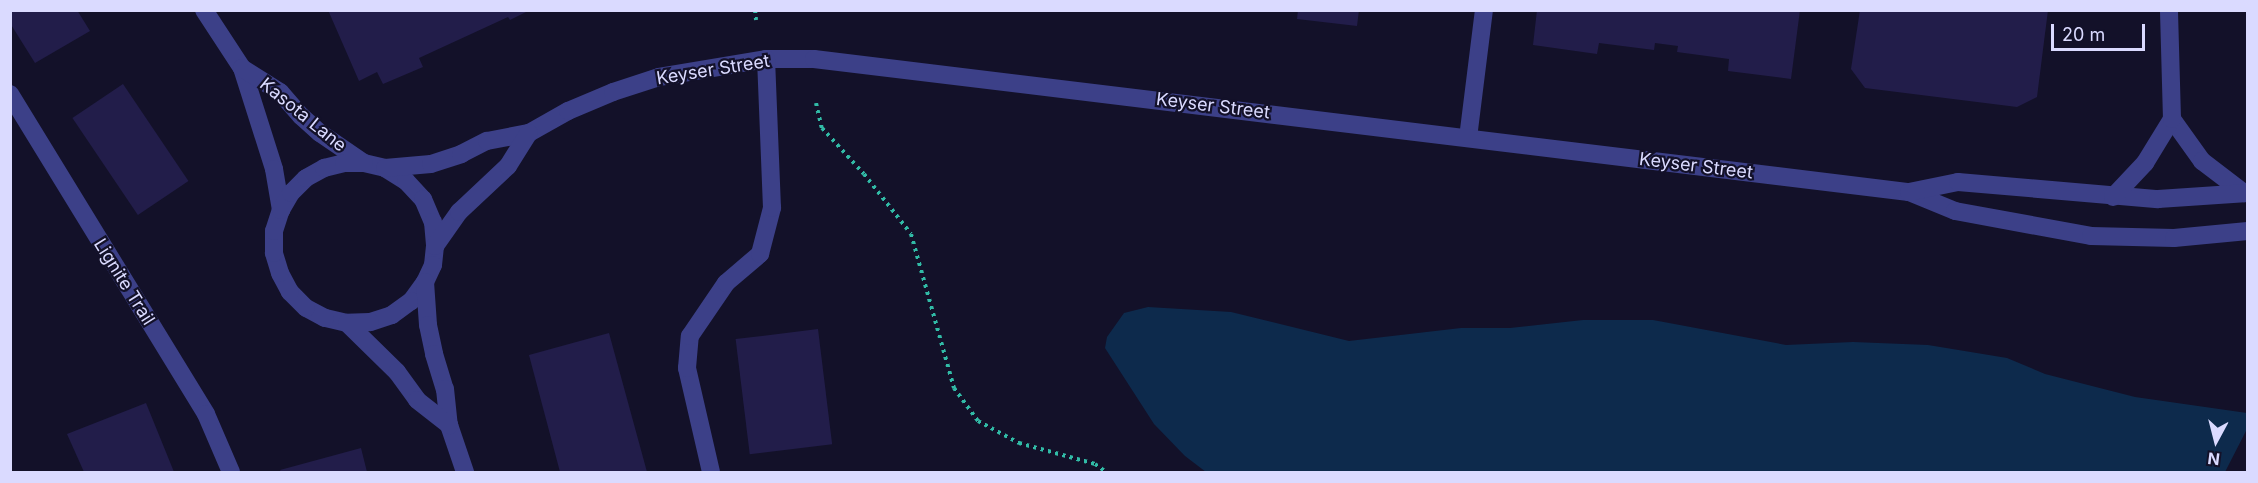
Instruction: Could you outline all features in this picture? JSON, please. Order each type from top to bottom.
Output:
[{"type":"street","name":"Kasota Lane","points":[[204,10],[242,68],[274,170],[281,210]]},
{"type":"street","points":[[1468,138],[1484,10]]},
{"type":"street","points":[[2113,197],[2145,163],[2172,119],[2169,10]]},
{"type":"street","points":[[711,472],[687,368],[690,336],[726,284],[760,254],[772,208],[766,59]]},
{"type":"street","name":"Keyser Street","points":[[385,168],[430,164],[461,154],[488,141],[529,133],[568,111],[650,80],[712,66],[766,59],[814,59],[868,63],[1909,192],[1955,211],[2091,236],[2174,238],[2247,231]]},
{"type":"street","name":"Kasota Lane","points":[[242,68],[280,92],[320,133],[364,163]]},
{"type":"street","name":"Lignite Trail","points":[[10,94],[206,414],[231,472]]},
{"type":"street","points":[[2172,119],[2202,161],[2246,193]]},
{"type":"street","name":"Keyser Street","points":[[435,246],[459,212],[508,166],[529,133]]},
{"type":"street","name":"Kasota Lane","points":[[344,163],[364,163],[385,168],[406,180],[423,199],[433,222],[435,246],[433,265],[425,282],[411,301],[392,315],[370,322],[346,323],[325,318],[306,308],[290,292],[280,273],[274,253],[274,231],[281,210],[291,193],[315,173],[344,163]]},
{"type":"street","name":"Keyser Street","points":[[1909,192],[1958,182],[2113,197],[2158,199],[2246,193]]},
{"type":"street","name":"Kasota Lane","points":[[425,282],[428,326],[445,389],[449,425],[465,472]]},
{"type":"street","name":"Kasota Lane","points":[[346,323],[397,372],[417,400],[449,425]]},
{"type":"path","points":[[755,10],[756,20]]},
{"type":"path","points":[[816,103],[822,128],[864,174],[911,234],[954,388],[978,421],[1019,443],[1095,464],[1106,472]]},
{"type":"water","points":[[1148,307],[1231,312],[1349,341],[1461,328],[1510,328],[1583,320],[1653,320],[1786,345],[1853,342],[1928,345],[2007,358],[2045,374],[2135,397],[2247,413],[2247,429],[2225,472],[1206,472],[1185,456],[1154,424],[1105,348],[1107,337],[1124,313]]},
{"type":"building","points":[[10,10],[77,10],[90,31],[35,63],[10,23]]},
{"type":"building","points":[[328,10],[530,10],[510,20],[508,17],[419,58],[423,67],[383,84],[377,72],[359,81]]},
{"type":"building","points":[[1298,10],[1359,10],[1357,26],[1297,19]]},
{"type":"building","points":[[1537,10],[1800,10],[1791,79],[1728,71],[1729,59],[1677,52],[1678,46],[1655,43],[1654,50],[1599,43],[1597,54],[1533,45]]},
{"type":"building","points":[[1860,10],[2048,10],[2037,97],[2017,107],[1865,88],[1851,69]]},
{"type":"building","points":[[123,84],[188,181],[138,215],[72,118]]},
{"type":"building","points":[[818,329],[832,444],[750,454],[736,339]]},
{"type":"building","points":[[609,333],[647,472],[560,472],[529,355]]},
{"type":"building","points":[[146,403],[174,472],[84,472],[67,434]]},
{"type":"building","points":[[361,448],[367,472],[281,472],[280,470]]}]
